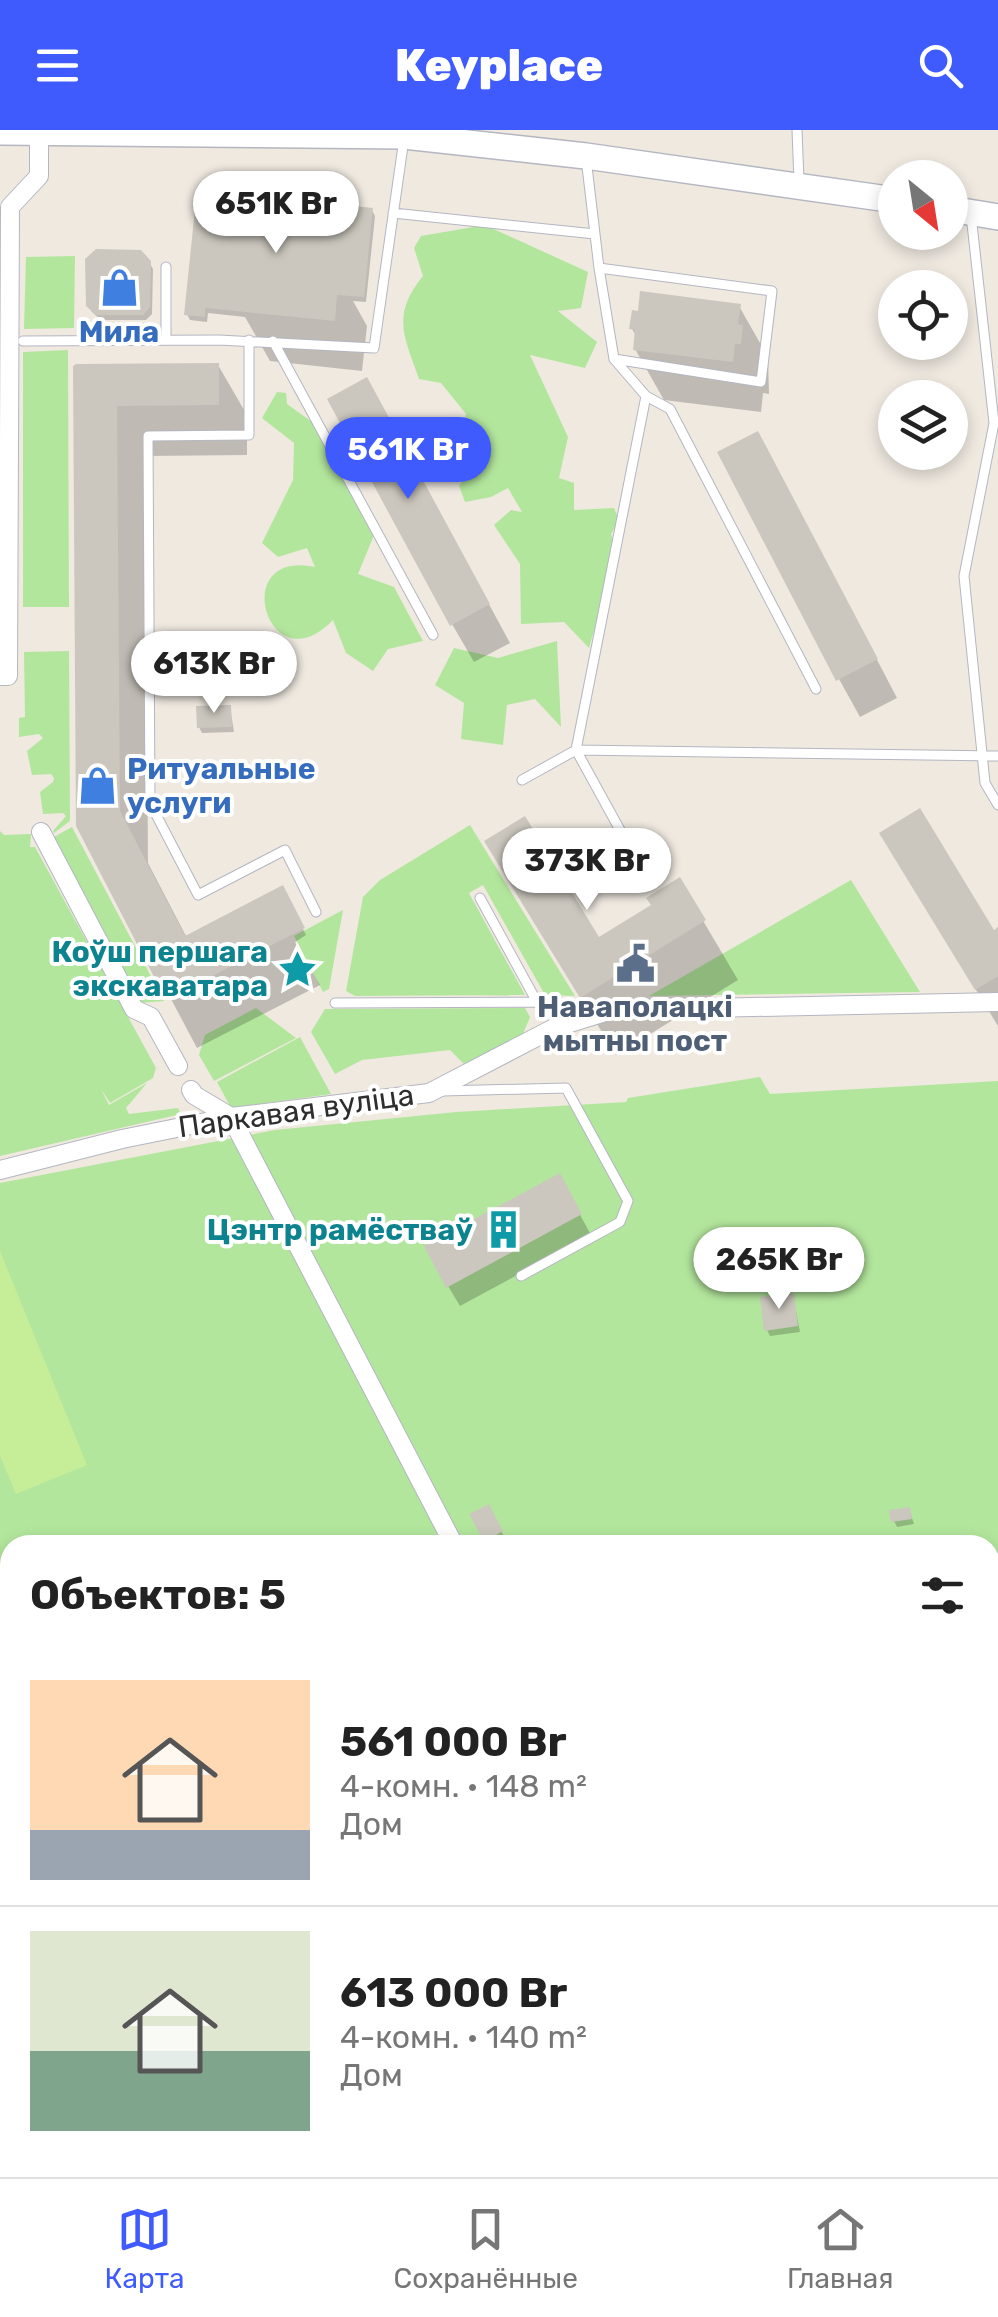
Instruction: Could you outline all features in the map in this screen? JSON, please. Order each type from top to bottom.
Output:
[{"type":"main road","points":[[0,132],[404,136],[586,156],[878,197]]},
{"type":"main road","points":[[968,212],[998,217]]},
{"type":"street","points":[[0,676],[8,676],[10,207],[39,176],[39,132]]},
{"type":"street","points":[[42,832],[134,1009],[151,1017],[178,1066]]},
{"type":"street","name":"Паркавая вуліца","points":[[0,1170],[122,1138],[231,1117],[429,1092],[554,1028],[612,1010],[998,1002]]},
{"type":"street","points":[[191,1090],[231,1117],[449,1535]]},
{"type":"lane","points":[[797,130],[799,184]]},
{"type":"lane","points":[[23,341],[249,340],[374,348],[404,136]]},
{"type":"lane","points":[[586,156],[614,359],[646,396],[670,409],[816,688]]},
{"type":"lane","points":[[393,213],[595,234]]},
{"type":"lane","points":[[968,247],[986,328],[996,423],[964,576],[985,783],[998,805]]},
{"type":"lane","points":[[166,267],[166,340]]},
{"type":"lane","points":[[599,268],[772,292],[761,382],[614,359]]},
{"type":"lane","points":[[986,328],[998,329]]},
{"type":"lane","points":[[249,340],[249,435],[148,436],[150,803],[198,896],[284,850],[316,912]]},
{"type":"lane","points":[[273,341],[433,635]]},
{"type":"lane","points":[[642,870],[576,750],[646,396]]},
{"type":"lane","points":[[522,780],[576,750],[998,756]]},
{"type":"lane","points":[[480,898],[537,1002]]},
{"type":"lane","points":[[334,1002],[537,1002],[612,1010]]},
{"type":"lane","points":[[429,1092],[566,1088],[628,1201],[620,1222],[521,1276]]},
{"type":"green space","points":[[485,225],[588,272],[581,308],[558,311],[597,342],[585,368],[530,355],[568,437],[559,478],[574,483],[574,510],[614,508],[619,520],[611,534],[617,549],[589,648],[564,622],[521,624],[520,564],[494,525],[511,510],[522,512],[508,488],[491,497],[465,502],[459,486],[470,470],[462,444],[466,414],[441,383],[419,379],[405,338],[407,302],[423,276],[414,248],[421,236]]},
{"type":"green space","points":[[75,256],[74,328],[24,329],[26,257]]},
{"type":"green space","points":[[68,350],[69,607],[23,607],[23,352]]},
{"type":"green space","points":[[277,392],[286,393],[287,404],[333,437],[346,485],[374,535],[358,574],[394,587],[423,641],[388,649],[373,671],[346,653],[333,620],[310,636],[290,638],[276,628],[267,612],[265,593],[272,577],[288,567],[315,567],[307,548],[278,557],[262,543],[293,480],[294,443],[262,418]]},
{"type":"green space","points":[[557,641],[561,727],[535,699],[507,705],[503,745],[461,739],[464,703],[435,685],[454,648],[498,658]]},
{"type":"green space","points":[[69,651],[70,821],[54,833],[66,816],[43,814],[40,792],[54,778],[51,774],[32,775],[27,751],[43,738],[39,734],[19,737],[19,718],[25,717],[24,652]]},
{"type":"green space","points":[[470,825],[575,996],[545,995],[483,885],[469,893],[525,995],[355,996],[346,991],[363,897],[380,880]]},
{"type":"green space","points":[[72,827],[164,1001],[139,1003],[52,838]]},
{"type":"green space","points":[[0,831],[4,835],[31,834],[30,847],[35,847],[156,1068],[153,1078],[110,1103],[101,1089],[109,1105],[147,1083],[126,1108],[129,1114],[178,1108],[181,1114],[0,1156]]},
{"type":"green space","points":[[851,880],[920,992],[649,996]]},
{"type":"green space","points":[[343,910],[329,989],[323,992],[294,936]]},
{"type":"green space","points":[[256,1008],[296,1038],[214,1081],[199,1055],[205,1035]]},
{"type":"green space","points":[[525,1008],[530,1017],[523,1034],[464,1064],[450,1050],[362,1060],[335,1074],[311,1032],[325,1009]]},
{"type":"green space","points":[[300,1037],[331,1094],[231,1108],[217,1082]]},
{"type":"green space","points":[[760,1077],[770,1094],[998,1081],[998,1535],[0,1535],[0,1183],[275,1130],[456,1112],[626,1102],[628,1098]]},
{"type":"green space","points":[[0,1251],[87,1465],[16,1494],[0,1456]]},
{"type":"building","points":[[197,190],[373,208],[364,297],[337,295],[335,321],[205,308],[205,317],[184,315]]},
{"type":"building","points":[[96,249],[141,250],[151,261],[150,307],[143,315],[96,315],[86,306],[85,259]]},
{"type":"building","points":[[640,291],[741,304],[741,344],[735,344],[733,362],[633,350],[635,330],[629,329],[632,310],[638,311]]},
{"type":"building","points":[[219,363],[219,405],[117,406],[120,811],[185,936],[283,885],[305,928],[266,948],[271,957],[252,967],[247,958],[166,1000],[76,826],[73,366]]},
{"type":"building","points":[[367,377],[490,604],[450,626],[327,399]]},
{"type":"building","points":[[758,431],[878,659],[836,681],[717,452]]},
{"type":"building","points":[[231,705],[232,727],[197,728],[196,706]]},
{"type":"building","points":[[920,808],[994,930],[998,927],[998,976],[975,990],[879,833]]},
{"type":"building","points":[[525,816],[599,937],[651,905],[646,898],[680,877],[706,920],[580,998],[484,841]]},
{"type":"building","name":"Цэнтр рамёстваў","points":[[560,1173],[582,1214],[446,1288],[424,1246]]},
{"type":"building","points":[[794,1293],[798,1326],[764,1331],[760,1297]]},
{"type":"building","points":[[489,1504],[503,1531],[480,1535],[469,1514]]},
{"type":"building","points":[[910,1507],[912,1519],[891,1522],[889,1510]]},
{"type":"place","name":"Мила","points":[[119,288]]},
{"type":"place","name":"Ритуальные услуги","points":[[97,786]]},
{"type":"place","name":"Наваполацкі мытны пост","points":[[635,963]]},
{"type":"place","name":"Коўш першага экскаватара","points":[[298,969]]},
{"type":"place","name":"Цэнтр рамёстваў","points":[[503,1230]]}]
